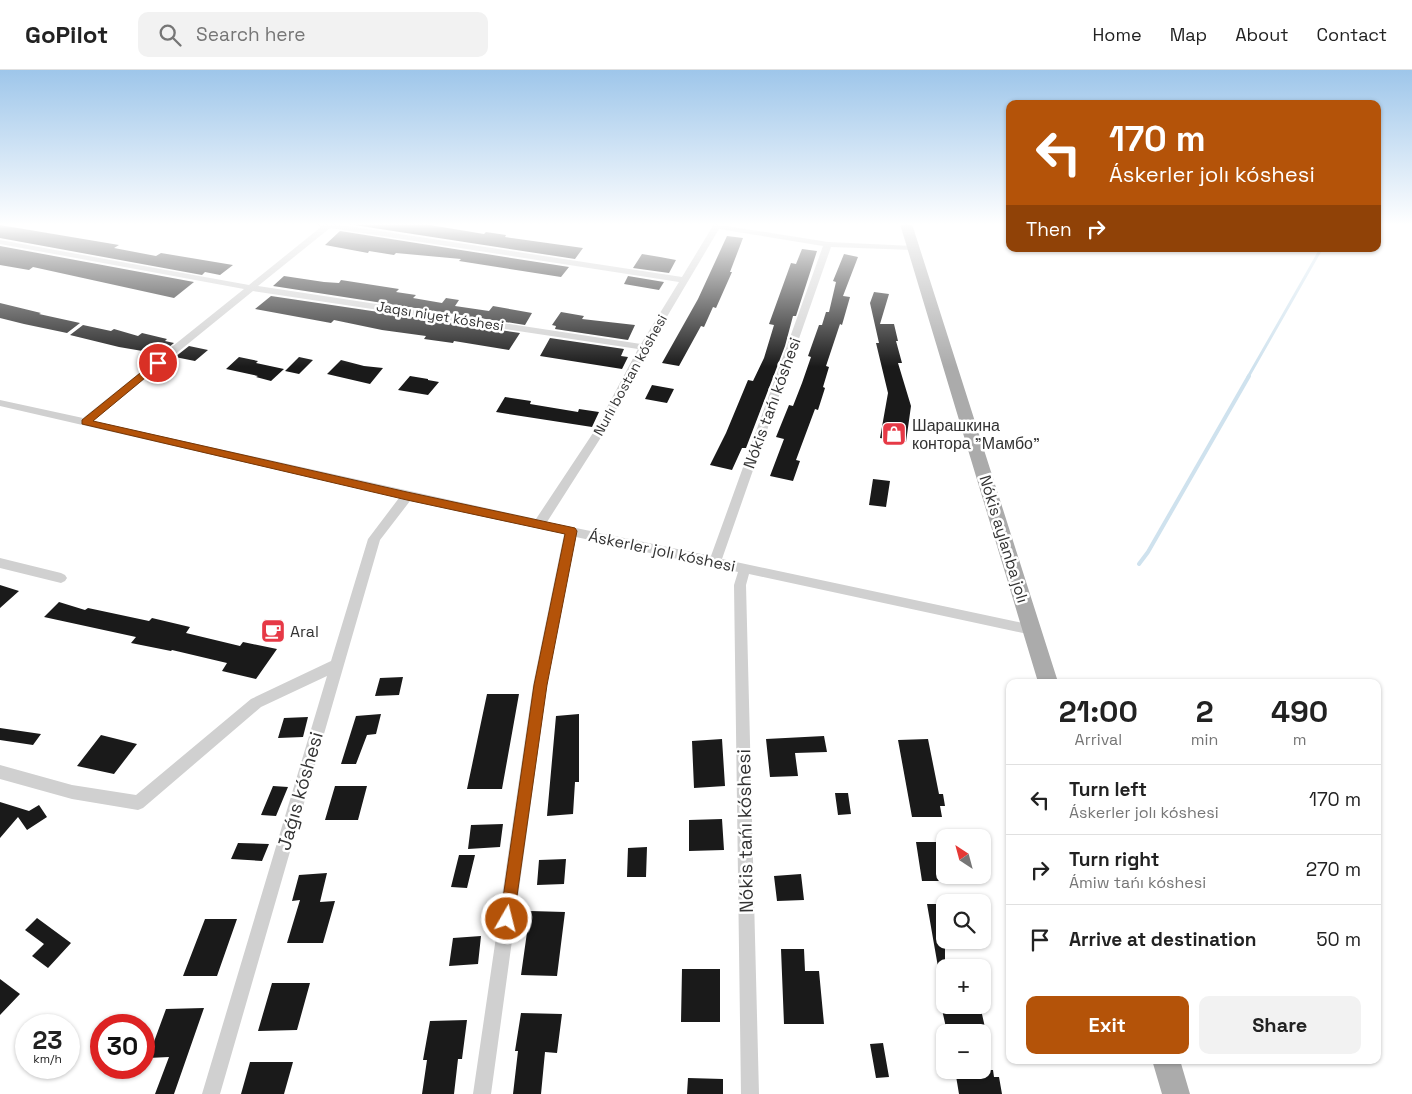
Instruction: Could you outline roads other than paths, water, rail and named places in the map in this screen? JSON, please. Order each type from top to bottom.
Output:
[{"type":"main road","name":"Nókis aylanba jolı","points":[[920,272],[1047,679]]},
{"type":"main road","points":[[1167,1064],[1176,1094]]},
{"type":"street","name":"Jaqsı niyet kóshesi","points":[[163,272],[251,288],[644,347]]},
{"type":"street","points":[[85,422],[270,272]]},
{"type":"street","points":[[631,272],[684,280]]},
{"type":"street","name":"Nurlı bostan kóshesi","points":[[539,525],[600,431],[644,347],[689,272]]},
{"type":"street","name":"Nókis tańı kóshesi","points":[[715,562],[818,272]]},
{"type":"street","name":"Áskerler jolı kóshesi","points":[[0,403],[407,496],[1032,630]]},
{"type":"street","name":"Jaǵıs kóshesi","points":[[211,1094],[374,539],[407,496]]},
{"type":"street","points":[[482,1094],[540,685],[571,531]]},
{"type":"street","points":[[0,563],[61,578]]},
{"type":"street","name":"Nókis tańı kóshesi","points":[[745,568],[740,586],[750,1094]]},
{"type":"street","points":[[0,772],[72,792],[138,803],[256,703],[337,665]]},
{"type":"waterway","points":[[1248,377],[1308,272]]},
{"type":"waterway","points":[[1139,564],[1148,552],[1249,376]]},
{"type":"place","name":"Шарашкина контора \"Мамбо\"","points":[[894,434]]},
{"type":"place","name":"Aral","points":[[273,631]]}]
